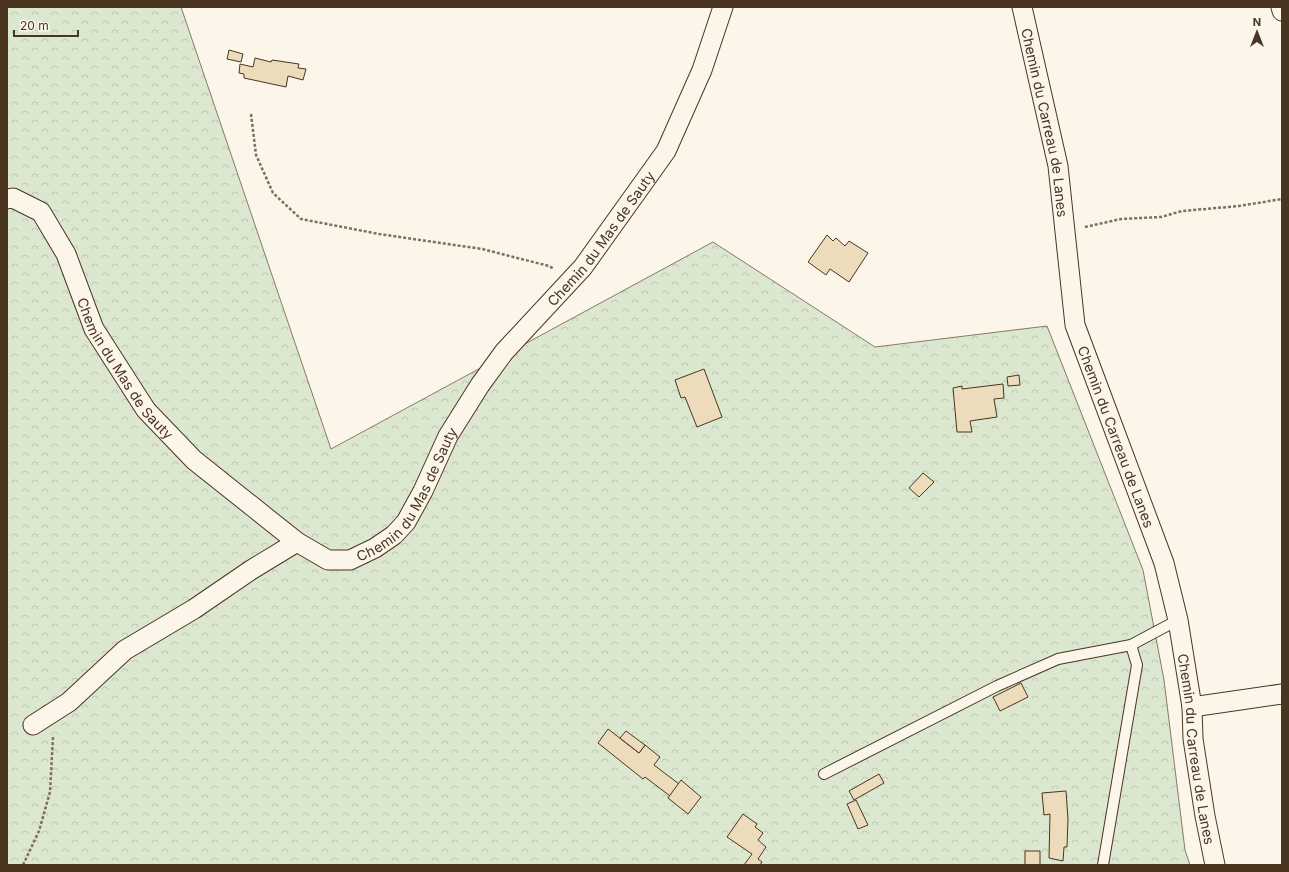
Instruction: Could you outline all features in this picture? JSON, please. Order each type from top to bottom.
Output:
[{"type":"street","name":"Chemin du Mas de Sauty","points":[[7,199],[13,198],[41,212],[66,254],[94,329],[146,410],[194,460],[296,542],[328,560],[350,560],[375,548],[394,535],[406,522],[423,491],[448,436],[480,385],[504,352],[583,267],[666,151],[702,70],[723,7]]},
{"type":"street","name":"Chemin du Carreau de Lanes","points":[[1022,7],[1058,166],[1075,325],[1164,563],[1178,620],[1192,707],[1193,739],[1204,816],[1215,865]]},
{"type":"street","points":[[1281,7],[1282,12]]},
{"type":"street","points":[[33,725],[69,702],[125,650],[194,609],[251,570],[296,542]]},
{"type":"street","points":[[1192,707],[1282,694]]},
{"type":"lane","points":[[824,774],[997,686],[1058,659],[1131,645],[1178,620]]},
{"type":"lane","points":[[1103,865],[1137,665],[1131,645]]},
{"type":"path","points":[[251,114],[256,156],[272,193],[301,219],[379,234],[482,249],[549,266],[571,280]]},
{"type":"path","points":[[1084,228],[1121,219],[1161,217],[1182,211],[1239,206],[1282,199]]},
{"type":"path","points":[[23,865],[39,831],[50,792],[54,731]]},
{"type":"green space","points":[[7,7],[181,7],[331,449],[713,242],[875,347],[1047,326],[1143,570],[1164,680],[1185,850],[1190,865],[7,865]]},
{"type":"building","points":[[229,50],[243,54],[241,62],[227,59]]},
{"type":"building","points":[[255,58],[271,62],[272,60],[299,64],[298,68],[306,69],[303,80],[288,76],[286,87],[244,78],[244,74],[239,73],[240,64],[253,67]]},
{"type":"building","points":[[827,235],[833,241],[836,238],[845,246],[849,241],[868,253],[849,282],[830,269],[826,275],[808,262]]},
{"type":"building","points":[[704,369],[722,417],[697,427],[685,397],[681,398],[675,380]]},
{"type":"building","points":[[1019,375],[1020,385],[1008,386],[1007,377]]},
{"type":"building","points":[[1003,384],[1004,398],[994,399],[997,417],[970,421],[972,432],[957,432],[953,388],[962,386],[962,389]]},
{"type":"building","points":[[923,473],[934,482],[919,497],[909,488]]},
{"type":"building","points":[[1021,683],[1028,697],[1000,711],[993,697]]},
{"type":"building","points":[[608,729],[639,753],[645,745],[660,757],[654,765],[679,784],[670,796],[645,777],[643,779],[598,743]]},
{"type":"building","points":[[626,731],[645,745],[639,753],[620,738]]},
{"type":"building","points":[[879,774],[884,783],[854,800],[849,791]]},
{"type":"building","points":[[681,780],[701,797],[688,814],[668,798]]},
{"type":"building","points":[[1066,791],[1068,819],[1067,847],[1064,847],[1063,861],[1049,858],[1050,814],[1044,815],[1042,793]]},
{"type":"building","points":[[856,800],[868,825],[858,829],[847,804]]},
{"type":"building","points":[[743,814],[757,824],[755,827],[763,833],[758,840],[766,847],[758,859],[762,862],[760,865],[744,865],[752,854],[727,837]]},
{"type":"building","points":[[1025,851],[1040,851],[1040,865],[1025,865]]}]
